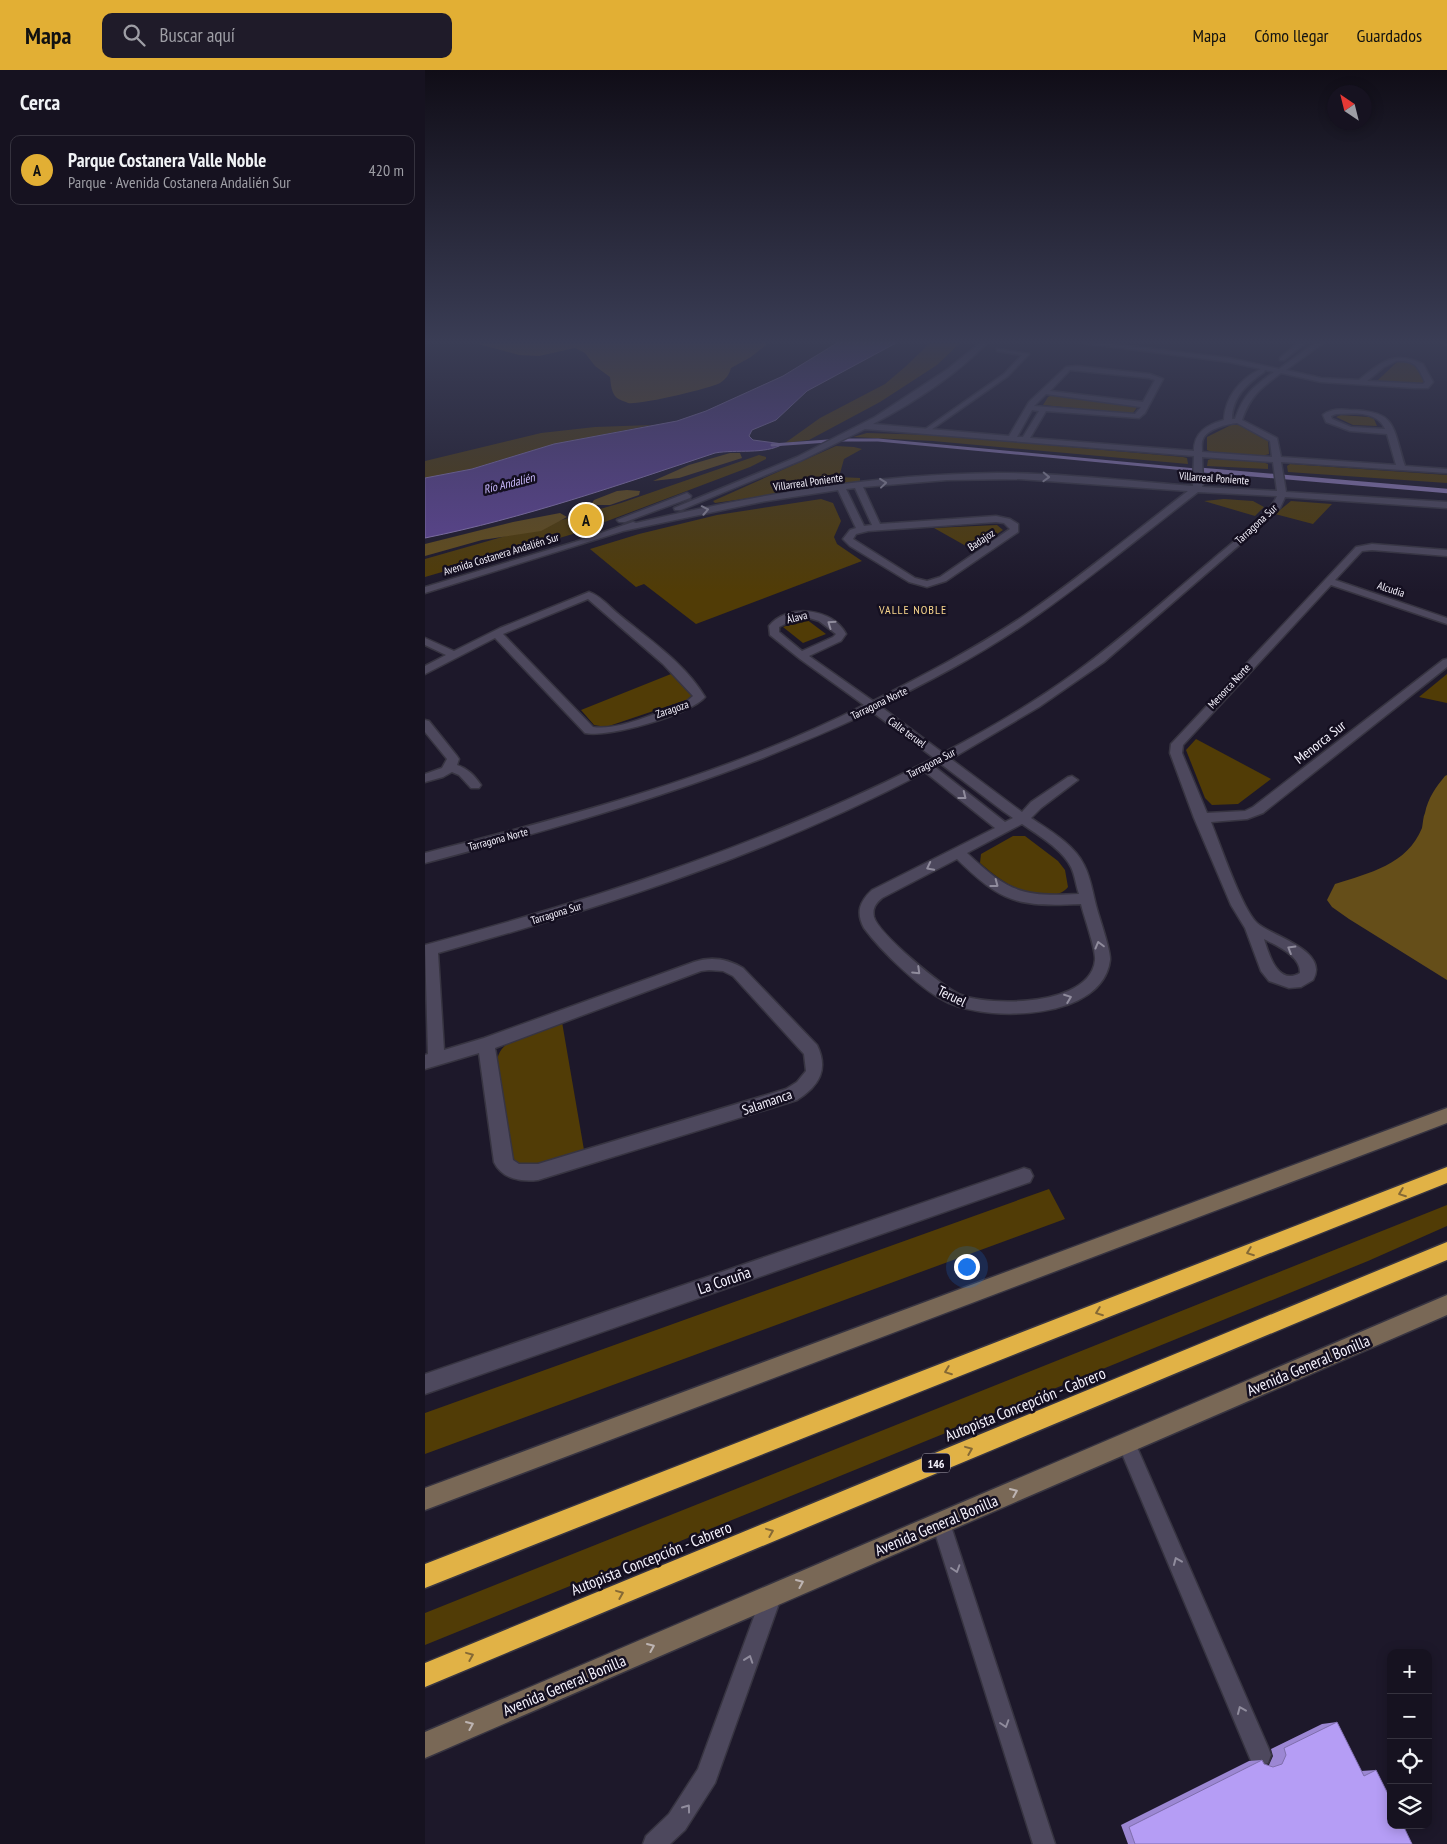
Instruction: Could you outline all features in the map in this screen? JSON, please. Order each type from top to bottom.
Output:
[{"type":"highway","points":[[425,1576],[1447,1175]]},
{"type":"highway","name":"Autopista Concepción - Cabrero","points":[[425,1675],[1447,1251]]},
{"type":"street","name":"Avenida Costanera Andalién Sur","points":[[425,590],[515,564],[624,528],[734,486],[822,443],[846,426]]},
{"type":"street","name":"Avenida Costanera Andalién Sur","points":[[425,581],[616,523],[706,489],[800,448],[844,436],[863,426]]},
{"type":"street","points":[[863,426],[1012,438],[1198,458],[1401,467],[1447,471]]},
{"type":"street","points":[[1012,438],[1019,426]]},
{"type":"street","points":[[1025,440],[1034,426]]},
{"type":"street","points":[[1196,488],[1199,484],[1199,436],[1219,426]]},
{"type":"street","name":"Tarragona Sur","points":[[428,951],[574,908],[696,866],[805,823],[942,758],[1037,704],[1093,664],[1149,620],[1280,502],[1282,494],[1281,481],[1272,439],[1247,426]]},
{"type":"street","points":[[1341,426],[1346,428],[1389,432]]},
{"type":"street","points":[[1387,426],[1401,467]]},
{"type":"street","name":"Villarreal Poniente","points":[[624,528],[717,508],[841,488],[933,479],[1019,476],[1447,505]]},
{"type":"street","points":[[857,486],[877,527]]},
{"type":"street","points":[[841,488],[861,529]]},
{"type":"street","name":"Tarragona Norte","points":[[425,858],[535,830],[643,797],[733,765],[872,707],[939,672],[1025,619],[1196,488]]},
{"type":"street","name":"Badajoz","points":[[997,519],[1011,522],[1016,528],[1013,532],[943,579],[928,584],[912,580],[850,542],[848,539],[850,534],[861,529],[997,519]]},
{"type":"street","name":"Menorca Norte","points":[[1252,927],[1238,905],[1201,818],[1176,753],[1177,744],[1357,550],[1363,547],[1447,553]]},
{"type":"street","points":[[425,601],[515,564]]},
{"type":"street","name":"Alcudia","points":[[1328,581],[1447,621]]},
{"type":"street","name":"Zaragoza","points":[[425,671],[497,634],[589,595],[669,664],[695,689],[699,696],[690,704],[610,731],[593,732],[497,634]]},
{"type":"street","name":"Álava","points":[[803,655],[837,639],[841,632],[818,615],[809,613],[798,615],[777,624],[773,628],[774,633],[803,655],[872,707]]},
{"type":"street","points":[[425,641],[454,655]]},
{"type":"street","points":[[425,658],[437,664]]},
{"type":"street","name":"Menorca Sur","points":[[1201,818],[1247,815],[1258,810],[1447,662]]},
{"type":"street","name":"Calle teruel","points":[[872,707],[942,758]]},
{"type":"street","points":[[425,724],[453,759],[450,767],[440,774],[425,778]]},
{"type":"street","name":"Teruel","points":[[942,758],[1022,819],[1072,857],[1081,876],[1103,959],[1099,975],[1088,988],[1061,1001],[1041,1005],[991,1008],[956,1000],[929,982],[867,922],[865,915],[868,902],[877,894],[1022,819],[1036,805],[1072,780]]},
{"type":"street","points":[[925,766],[1005,829]]},
{"type":"street","points":[[450,767],[463,772],[475,785]]},
{"type":"street","points":[[958,852],[992,883],[1011,894],[1042,901],[1087,899]]},
{"type":"street","points":[[428,951],[430,1060]]},
{"type":"street","name":"Salamanca","points":[[430,1060],[486,1044],[699,966],[714,964],[731,968],[738,972],[811,1050],[816,1066],[809,1082],[791,1096],[537,1172],[521,1173],[513,1171],[503,1162],[486,1044]]},
{"type":"street","points":[[425,1499],[1447,1115]]},
{"type":"street","name":"La Coruña","points":[[425,1384],[1024,1176]]},
{"type":"street","name":"Avenida General Bonilla","points":[[425,1744],[1447,1305]]},
{"type":"lane","points":[[926,432],[935,426]]},
{"type":"lane","points":[[1127,1444],[1260,1755]]},
{"type":"lane","points":[[941,1523],[1044,1844]]},
{"type":"lane","points":[[654,1844],[677,1822],[694,1799],[707,1775],[772,1596]]},
{"type":"shaded area","points":[[648,426],[554,444],[471,469],[425,478],[425,461],[541,433],[595,427]]},
{"type":"shaded area","points":[[809,426],[836,426],[809,440],[785,443]]},
{"type":"shaded area","points":[[1229,426],[1242,426],[1268,441],[1269,454],[1262,456],[1212,452],[1207,450],[1207,437]]},
{"type":"shaded area","points":[[867,433],[933,435],[1183,457],[1187,458],[1188,464],[933,441],[853,437]]},
{"type":"shaded area","points":[[836,446],[862,449],[844,459],[839,477],[860,478],[860,482],[715,503],[713,501]]},
{"type":"shaded area","points":[[730,453],[740,453],[742,458],[679,478],[653,481],[689,465]]},
{"type":"shaded area","points":[[759,455],[766,457],[766,459],[750,467],[573,534],[425,577],[425,559],[621,503]]},
{"type":"shaded area","points":[[1208,460],[1260,461],[1268,464],[1268,469],[1207,466]]},
{"type":"shaded area","points":[[1290,464],[1447,475],[1447,483],[1288,472],[1287,466]]},
{"type":"shaded area","points":[[617,491],[640,491],[639,495],[610,505],[593,505],[592,503],[594,500]]},
{"type":"shaded area","points":[[821,499],[833,503],[841,521],[834,537],[837,544],[862,561],[696,624],[644,584],[636,587],[590,549],[639,534],[717,515]]},
{"type":"shaded area","points":[[1224,499],[1253,501],[1264,507],[1255,516],[1204,501]]},
{"type":"shaded area","points":[[1291,501],[1332,504],[1313,524],[1275,514]]},
{"type":"shaded area","points":[[560,513],[567,517],[541,531],[482,540],[425,556],[425,544],[513,522]]},
{"type":"shaded area","points":[[997,525],[1003,530],[973,550],[934,528]]},
{"type":"shaded area","points":[[806,619],[826,634],[803,643],[783,627]]},
{"type":"shaded area","points":[[671,674],[692,691],[692,698],[606,727],[594,725],[581,710]]},
{"type":"shaded area","points":[[1447,674],[1447,703],[1419,697]]},
{"type":"shaded area","points":[[1196,739],[1271,779],[1238,804],[1212,805],[1205,798],[1186,750]]},
{"type":"shaded area","points":[[1447,775],[1447,980],[1349,919],[1332,907],[1327,900],[1335,884],[1386,866],[1407,851],[1422,828],[1430,798]]},
{"type":"shaded area","points":[[1013,836],[1025,836],[1058,861],[1065,870],[1068,887],[1059,894],[1027,892],[1003,881],[980,863],[981,854]]},
{"type":"shaded area","points":[[562,1022],[584,1150],[537,1165],[518,1163],[511,1158],[497,1060],[502,1049],[511,1041]]},
{"type":"shaded area","points":[[1049,1189],[1065,1219],[425,1454],[425,1413]]},
{"type":"shaded area","points":[[1447,1205],[1447,1226],[1368,1261],[425,1645],[425,1613]]},
{"type":"water","name":"Río Andalién","points":[[651,426],[762,426],[752,430],[749,436],[753,440],[783,444],[759,451],[715,453],[535,511],[425,538],[425,478],[472,469],[554,444]]},
{"type":"building","points":[[1337,1722],[1364,1776],[1376,1770],[1387,1792],[1387,1829],[1405,1829],[1412,1844],[1135,1844],[1129,1827],[1262,1760],[1264,1764],[1273,1767],[1282,1764],[1286,1755],[1284,1748]]},
{"type":"waterway","points":[[772,445],[842,440],[878,440],[1217,472]]},
{"type":"waterway","points":[[1202,470],[1447,491]]},
{"type":"place","name":"Parque Costanera Valle Noble","points":[[586,520]]},
{"type":"district","name":"VALLE NOBLE","points":[[913,609]]}]
